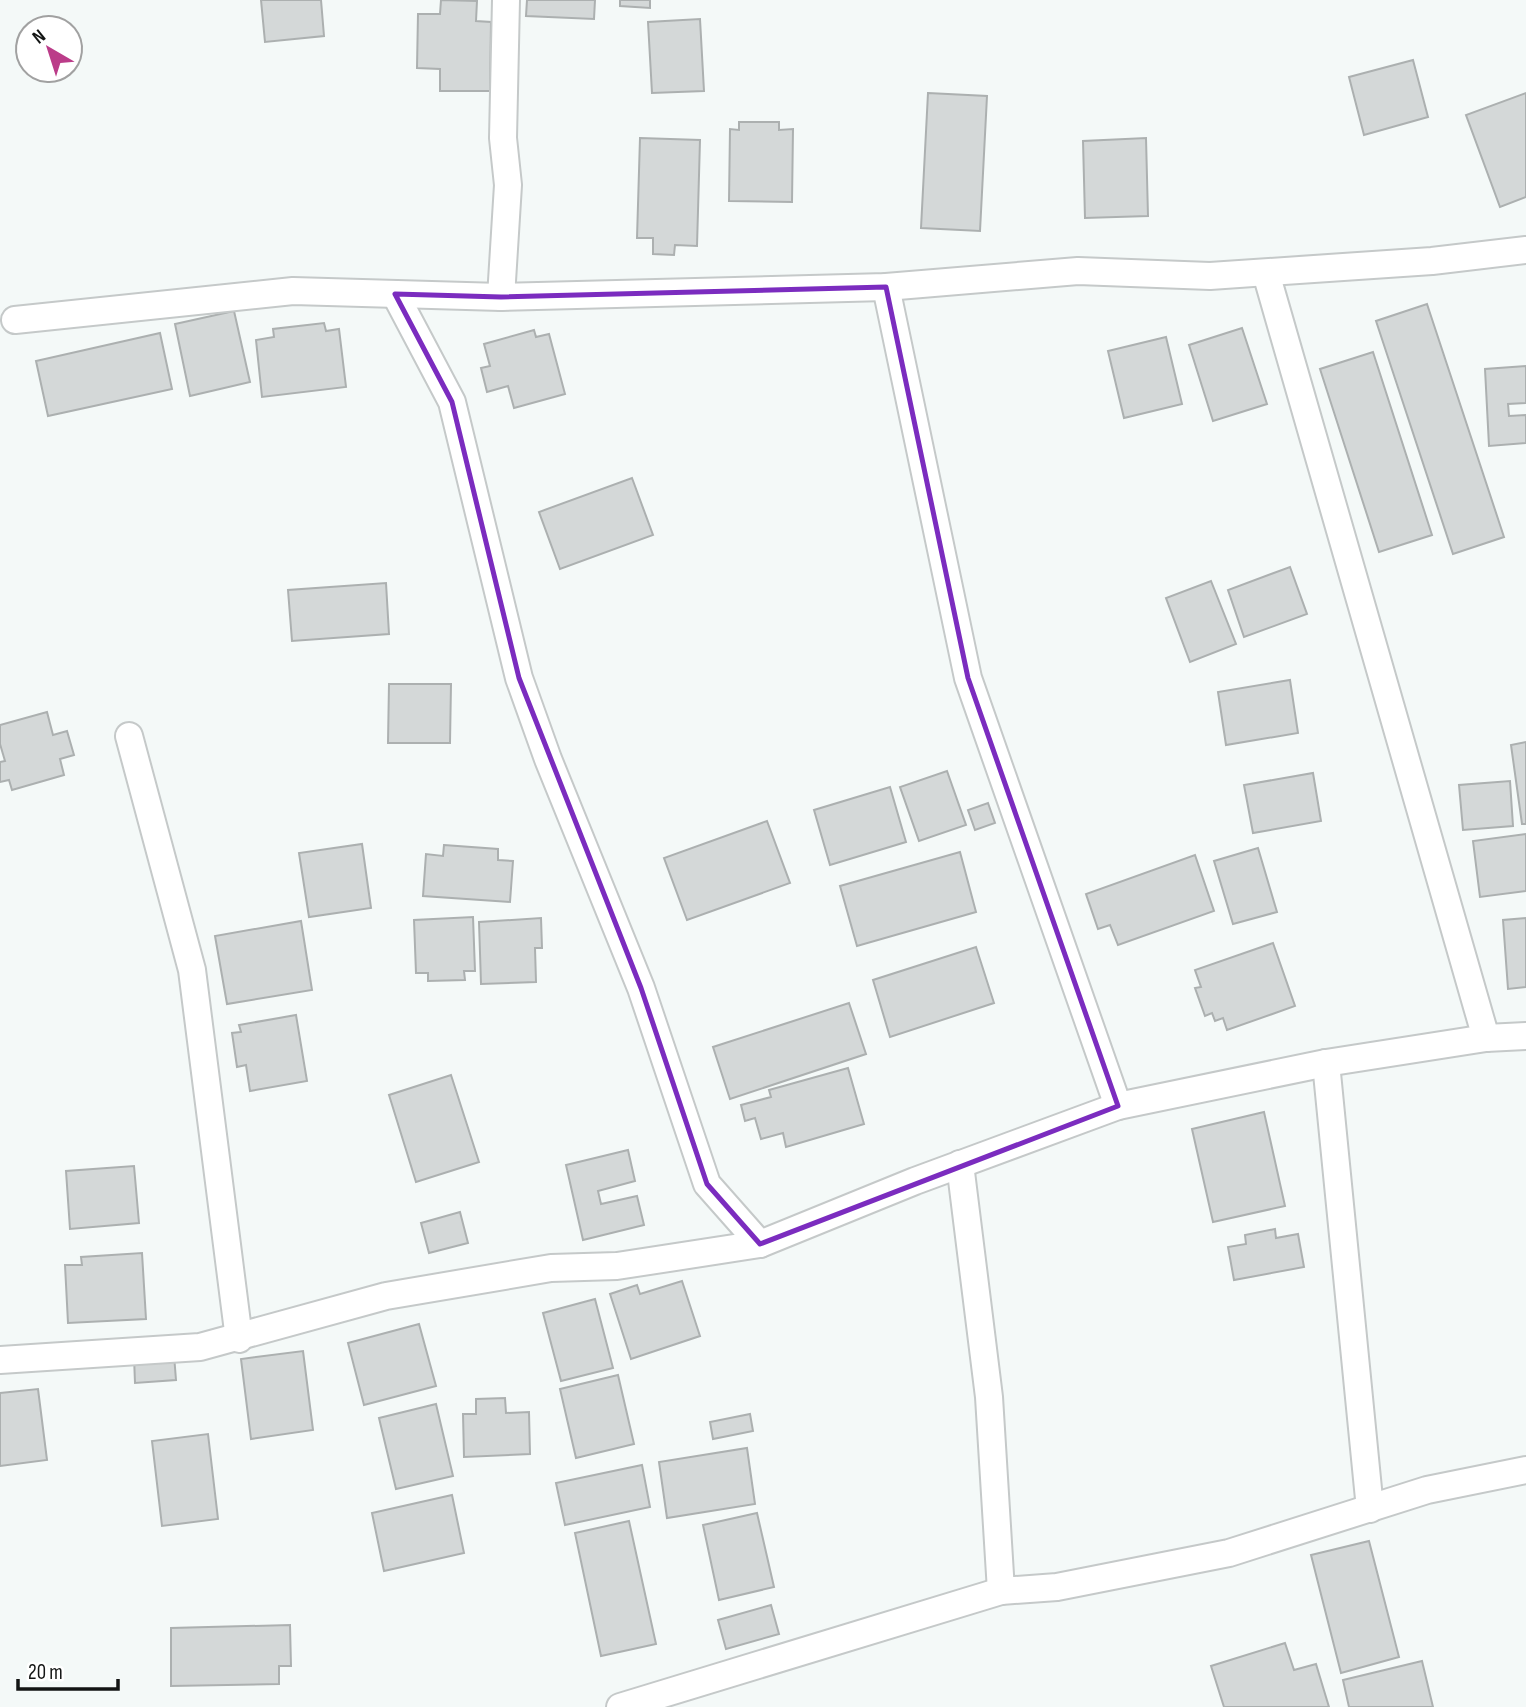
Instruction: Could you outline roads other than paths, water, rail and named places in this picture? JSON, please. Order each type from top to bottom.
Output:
[{"type":"street","points":[[501,297],[508,185],[503,138],[506,0]]},
{"type":"street","points":[[15,320],[293,291],[501,297],[886,287],[1077,271],[1210,276],[1266,273],[1432,261],[1526,250]]},
{"type":"street","points":[[1266,273],[1486,1038]]},
{"type":"street","points":[[886,287],[968,678],[1118,1106]]},
{"type":"street","points":[[395,294],[452,402],[519,678],[548,759],[641,988],[707,1184],[760,1244]]},
{"type":"street","points":[[129,736],[192,970],[239,1339]]},
{"type":"street","points":[[0,1360],[200,1347],[239,1339],[386,1296],[551,1268],[617,1266],[760,1244],[960,1164],[1118,1106],[1326,1063],[1486,1038],[1526,1036]]},
{"type":"street","points":[[1326,1063],[1370,1509]]},
{"type":"street","points":[[960,1164],[989,1398],[1001,1591]]},
{"type":"street","points":[[620,1707],[1001,1591],[1058,1587],[1229,1553],[1427,1490],[1526,1469]]}]
